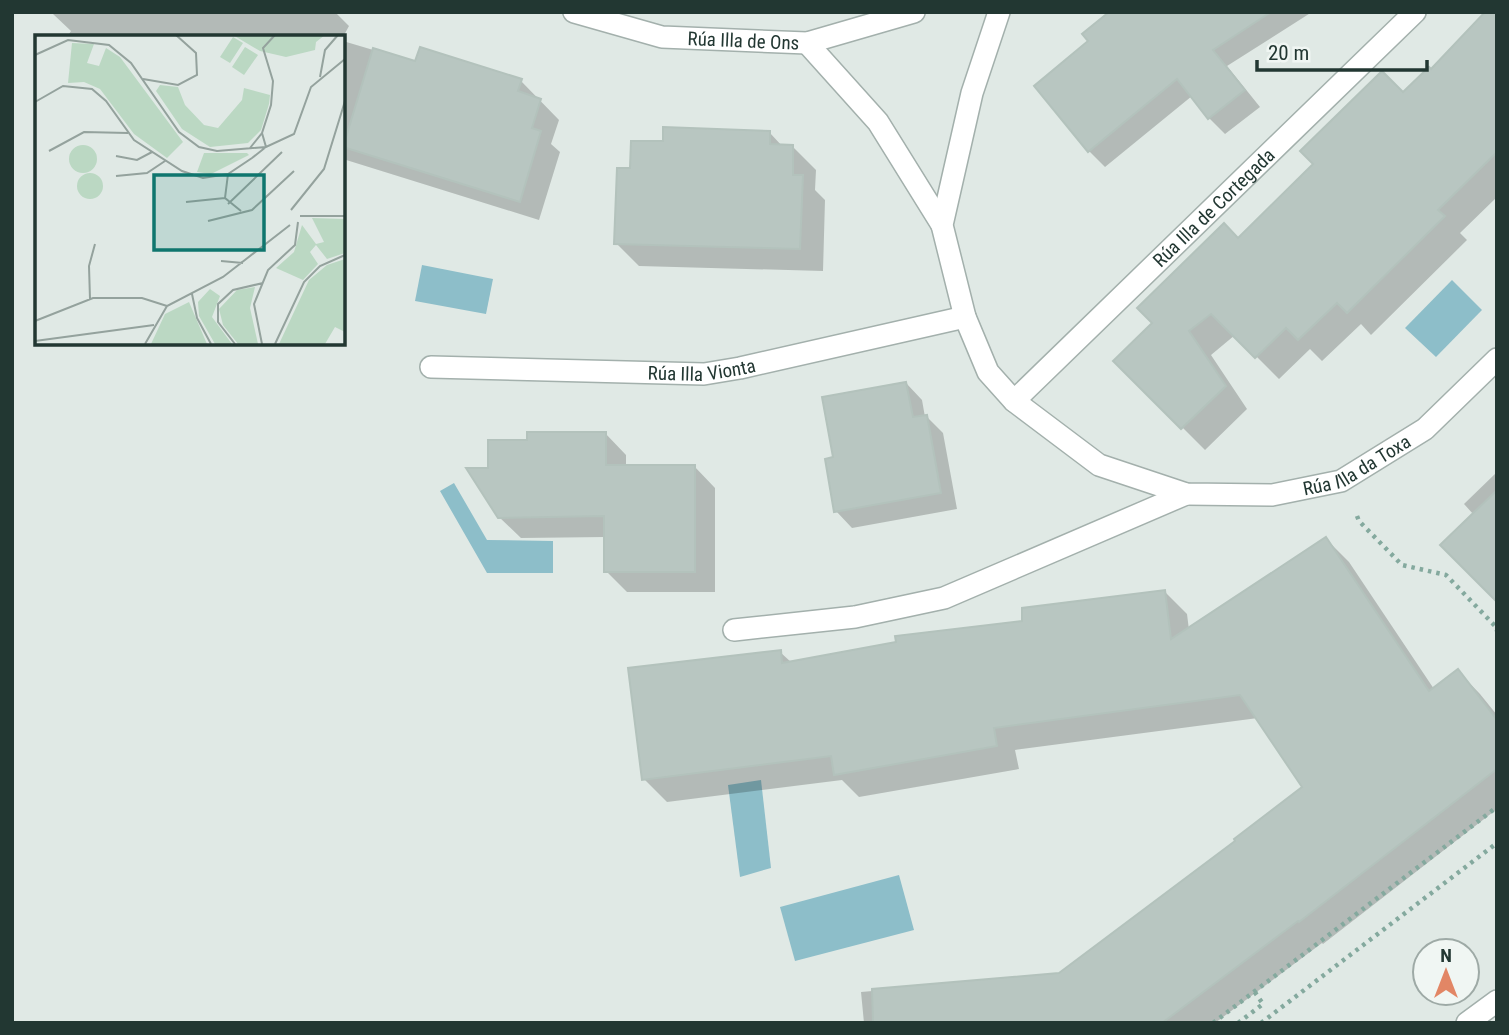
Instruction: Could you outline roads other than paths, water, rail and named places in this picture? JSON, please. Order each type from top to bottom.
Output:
[{"type":"street","name":"Rúa Illa de Ons","points":[[574,12],[662,37],[807,43],[914,12]]},
{"type":"street","points":[[942,225],[972,93],[999,12]]},
{"type":"street","name":"Rúa Illa de Cortegada","points":[[1014,401],[1415,12]]},
{"type":"street","points":[[807,43],[877,122],[942,225],[965,317],[988,372],[1014,401],[1099,465],[1186,494]]},
{"type":"street","name":"Rúa Illa Vionta","points":[[432,367],[704,374],[965,317]]},
{"type":"street","name":"Rúa Illa da Toxa","points":[[1186,494],[1272,495],[1341,481],[1425,429],[1497,359]]},
{"type":"street","points":[[734,630],[855,617],[944,598],[1186,494]]},
{"type":"street","points":[[1467,1023],[1497,1001]]},
{"type":"water","points":[[422,265],[493,279],[486,314],[415,301]]},
{"type":"water","points":[[1452,280],[1482,310],[1436,357],[1405,328]]},
{"type":"water","points":[[454,483],[487,540],[553,541],[553,573],[487,573],[440,491]]},
{"type":"water","points":[[761,780],[771,868],[740,877],[728,785]]},
{"type":"water","points":[[899,875],[914,930],[795,961],[780,907]]}]
